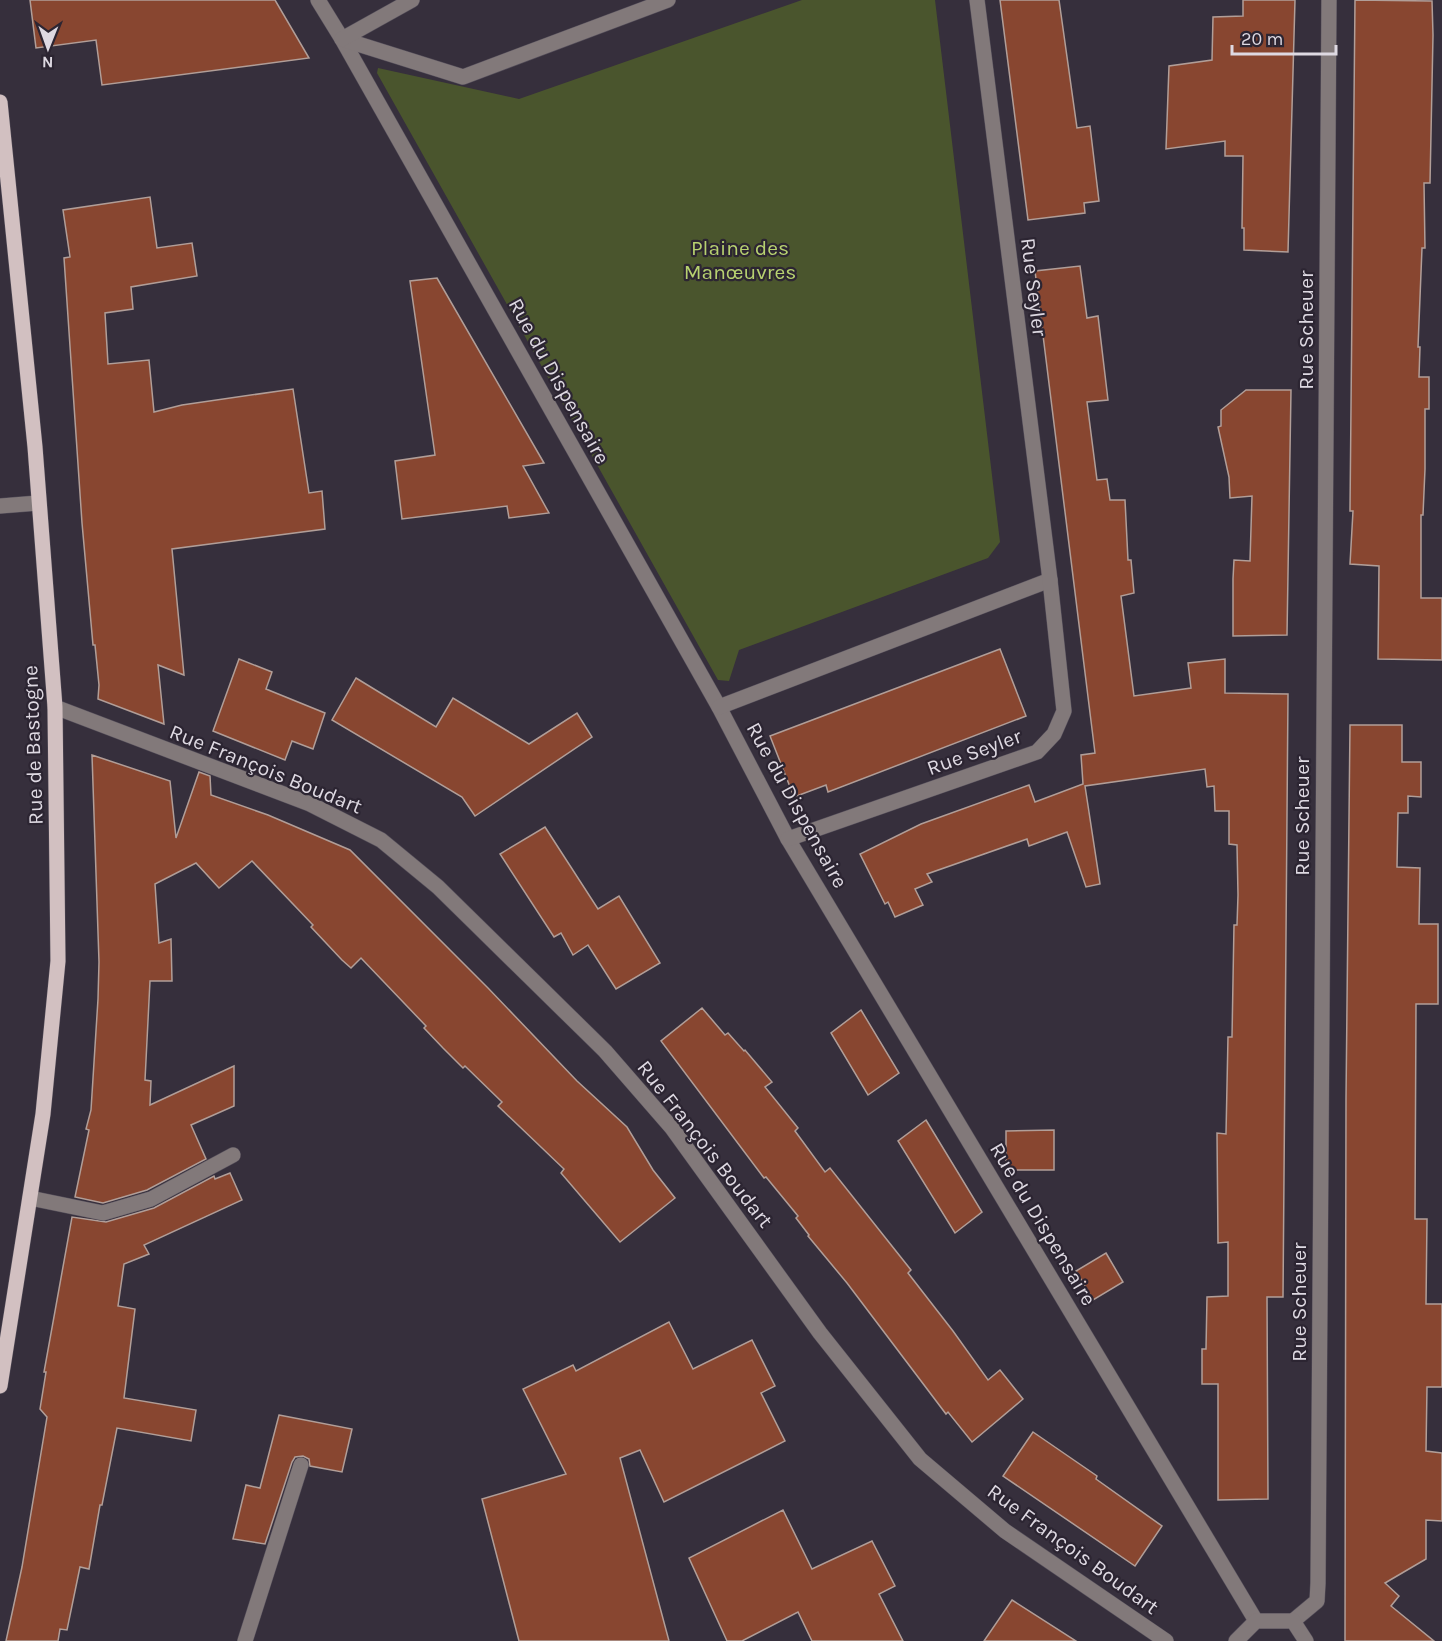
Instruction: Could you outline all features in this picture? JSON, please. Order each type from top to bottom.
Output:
[{"type":"main road","name":"Rue de Bastogne","points":[[0,102],[35,447],[55,707],[58,961],[43,1114],[0,1386]]},
{"type":"street","name":"Rue du Dispensaire","points":[[318,0],[719,707],[788,839],[1256,1621]]},
{"type":"street","points":[[342,39],[412,0]]},
{"type":"street","points":[[342,39],[463,77],[668,0]]},
{"type":"street","name":"Rue Seyler","points":[[788,839],[1037,752],[1054,734],[1064,711],[1050,580],[977,0]]},
{"type":"street","name":"Rue Scheuer","points":[[1293,1621],[1317,1601],[1318,1583],[1329,0]]},
{"type":"street","points":[[0,506],[38,503]]},
{"type":"street","points":[[719,707],[1050,580]]},
{"type":"street","name":"Rue François Boudart","points":[[55,707],[310,804],[381,840],[438,887],[605,1051],[672,1128],[820,1334],[920,1459],[1005,1531],[1166,1641]]},
{"type":"street","points":[[30,1198],[103,1213],[151,1199],[233,1155]]},
{"type":"street","points":[[245,1641],[301,1464]]},
{"type":"street","points":[[1236,1641],[1256,1621],[1293,1621],[1306,1641]]},
{"type":"green space","name":"Plaine des Manœuvres","points":[[802,0],[935,0],[1000,542],[988,558],[739,650],[729,681],[718,680],[377,73],[378,68],[519,99]]},
{"type":"building","points":[[30,0],[275,0],[309,58],[102,85],[96,40],[36,48]]},
{"type":"building","points":[[1000,0],[1059,0],[1077,128],[1090,126],[1099,201],[1084,203],[1085,213],[1028,220]]},
{"type":"building","points":[[1243,0],[1295,0],[1288,252],[1244,250],[1243,156],[1225,156],[1225,141],[1166,149],[1169,66],[1212,60],[1213,17],[1243,16]]},
{"type":"building","points":[[1355,0],[1432,1],[1430,183],[1424,183],[1425,248],[1422,248],[1418,347],[1420,347],[1419,377],[1429,377],[1429,409],[1425,409],[1425,469],[1423,515],[1421,515],[1421,598],[1442,598],[1442,660],[1378,659],[1379,566],[1350,564],[1353,511],[1350,511]]},
{"type":"building","points":[[150,197],[157,248],[192,243],[197,276],[131,287],[133,309],[105,313],[108,364],[149,360],[154,412],[182,405],[293,389],[309,493],[322,491],[325,529],[172,549],[184,675],[158,665],[164,724],[98,699],[99,685],[82,523],[64,258],[70,257],[63,210]]},
{"type":"building","points":[[1080,266],[1087,318],[1098,316],[1108,400],[1087,402],[1097,480],[1107,479],[1110,500],[1125,500],[1128,560],[1131,560],[1134,593],[1121,596],[1134,696],[1191,688],[1188,663],[1225,659],[1225,693],[1288,694],[1283,1297],[1267,1297],[1268,1499],[1218,1500],[1218,1384],[1202,1384],[1202,1349],[1206,1349],[1207,1297],[1228,1296],[1228,1242],[1218,1243],[1217,1133],[1226,1134],[1228,1037],[1232,1037],[1234,925],[1237,925],[1238,895],[1237,845],[1229,844],[1229,811],[1215,811],[1214,786],[1207,787],[1205,769],[1085,786],[1100,884],[1086,887],[1067,832],[1029,846],[1027,839],[927,874],[932,882],[915,889],[923,905],[895,917],[888,902],[885,904],[860,854],[921,824],[1029,785],[1035,802],[1083,784],[1081,755],[1095,753],[1035,271]]},
{"type":"building","points":[[437,278],[544,463],[523,466],[549,513],[509,518],[507,506],[402,519],[395,461],[435,455],[410,281]]},
{"type":"building","points":[[1246,390],[1291,390],[1287,635],[1233,636],[1234,560],[1250,561],[1252,496],[1230,498],[1229,477],[1218,427],[1221,426],[1221,410]]},
{"type":"building","points":[[1000,649],[1026,716],[828,792],[826,785],[794,797],[770,736]]},
{"type":"building","points":[[239,659],[272,672],[266,689],[325,713],[313,749],[292,741],[285,760],[213,731]]},
{"type":"building","points":[[356,678],[436,727],[453,698],[529,744],[577,713],[592,737],[475,816],[462,797],[332,720]]},
{"type":"building","points":[[1350,725],[1402,725],[1402,762],[1421,762],[1421,797],[1408,796],[1408,813],[1398,813],[1397,867],[1420,868],[1419,924],[1438,924],[1438,1004],[1416,1004],[1415,1219],[1427,1219],[1426,1304],[1442,1304],[1442,1387],[1427,1387],[1426,1451],[1442,1453],[1442,1521],[1426,1520],[1426,1559],[1385,1583],[1399,1596],[1391,1606],[1434,1641],[1345,1641],[1346,1099]]},
{"type":"building","points":[[92,755],[170,781],[176,838],[199,772],[210,776],[211,795],[268,815],[350,850],[577,1081],[627,1127],[653,1170],[675,1198],[620,1242],[561,1173],[564,1169],[498,1106],[502,1102],[443,1048],[424,1028],[426,1026],[361,958],[351,968],[342,960],[311,927],[313,925],[252,861],[219,888],[196,863],[155,884],[159,943],[171,939],[172,981],[150,981],[145,1080],[151,1081],[150,1105],[234,1066],[234,1106],[191,1125],[206,1159],[147,1190],[103,1203],[75,1197],[89,1130],[86,1129],[91,1110],[98,999],[99,962]]},
{"type":"building","points":[[545,827],[598,909],[619,896],[660,963],[616,989],[588,945],[573,955],[561,933],[554,937],[500,854]]},
{"type":"building","points":[[702,1008],[725,1035],[728,1033],[745,1050],[772,1082],[765,1087],[798,1128],[795,1131],[825,1172],[830,1168],[911,1270],[908,1273],[988,1380],[1000,1370],[1023,1399],[972,1442],[948,1412],[946,1414],[847,1283],[808,1236],[796,1218],[798,1216],[766,1177],[764,1178],[661,1041]]},
{"type":"building","points":[[861,1010],[899,1073],[868,1095],[831,1033]]},
{"type":"building","points":[[926,1120],[982,1212],[955,1233],[898,1141]]},
{"type":"building","points":[[1054,1130],[1054,1170],[1006,1170],[1006,1131]]},
{"type":"building","points":[[230,1173],[242,1200],[144,1245],[149,1254],[124,1264],[118,1306],[135,1309],[124,1398],[196,1410],[191,1441],[117,1428],[89,1569],[80,1567],[67,1630],[60,1629],[58,1641],[6,1641],[22,1567],[47,1417],[40,1409],[46,1372],[44,1372],[72,1217],[106,1222],[154,1208],[214,1176],[215,1179]]},
{"type":"building","points":[[1106,1253],[1123,1282],[1093,1300],[1076,1271]]},
{"type":"building","points":[[669,1322],[693,1369],[752,1340],[775,1386],[761,1393],[785,1441],[664,1502],[640,1450],[620,1458],[669,1641],[519,1641],[482,1499],[566,1474],[523,1389],[573,1365],[576,1371]]},
{"type":"building","points":[[279,1415],[352,1429],[342,1472],[310,1466],[309,1459],[303,1456],[295,1457],[265,1544],[233,1539],[246,1485],[260,1488]]},
{"type":"building","points":[[1033,1432],[1097,1476],[1096,1479],[1162,1526],[1135,1566],[1003,1476]]},
{"type":"building","points":[[783,1510],[812,1569],[872,1541],[895,1586],[879,1594],[903,1641],[812,1641],[798,1612],[742,1641],[727,1641],[689,1558]]},
{"type":"building","points":[[1012,1600],[1076,1641],[984,1641]]}]
